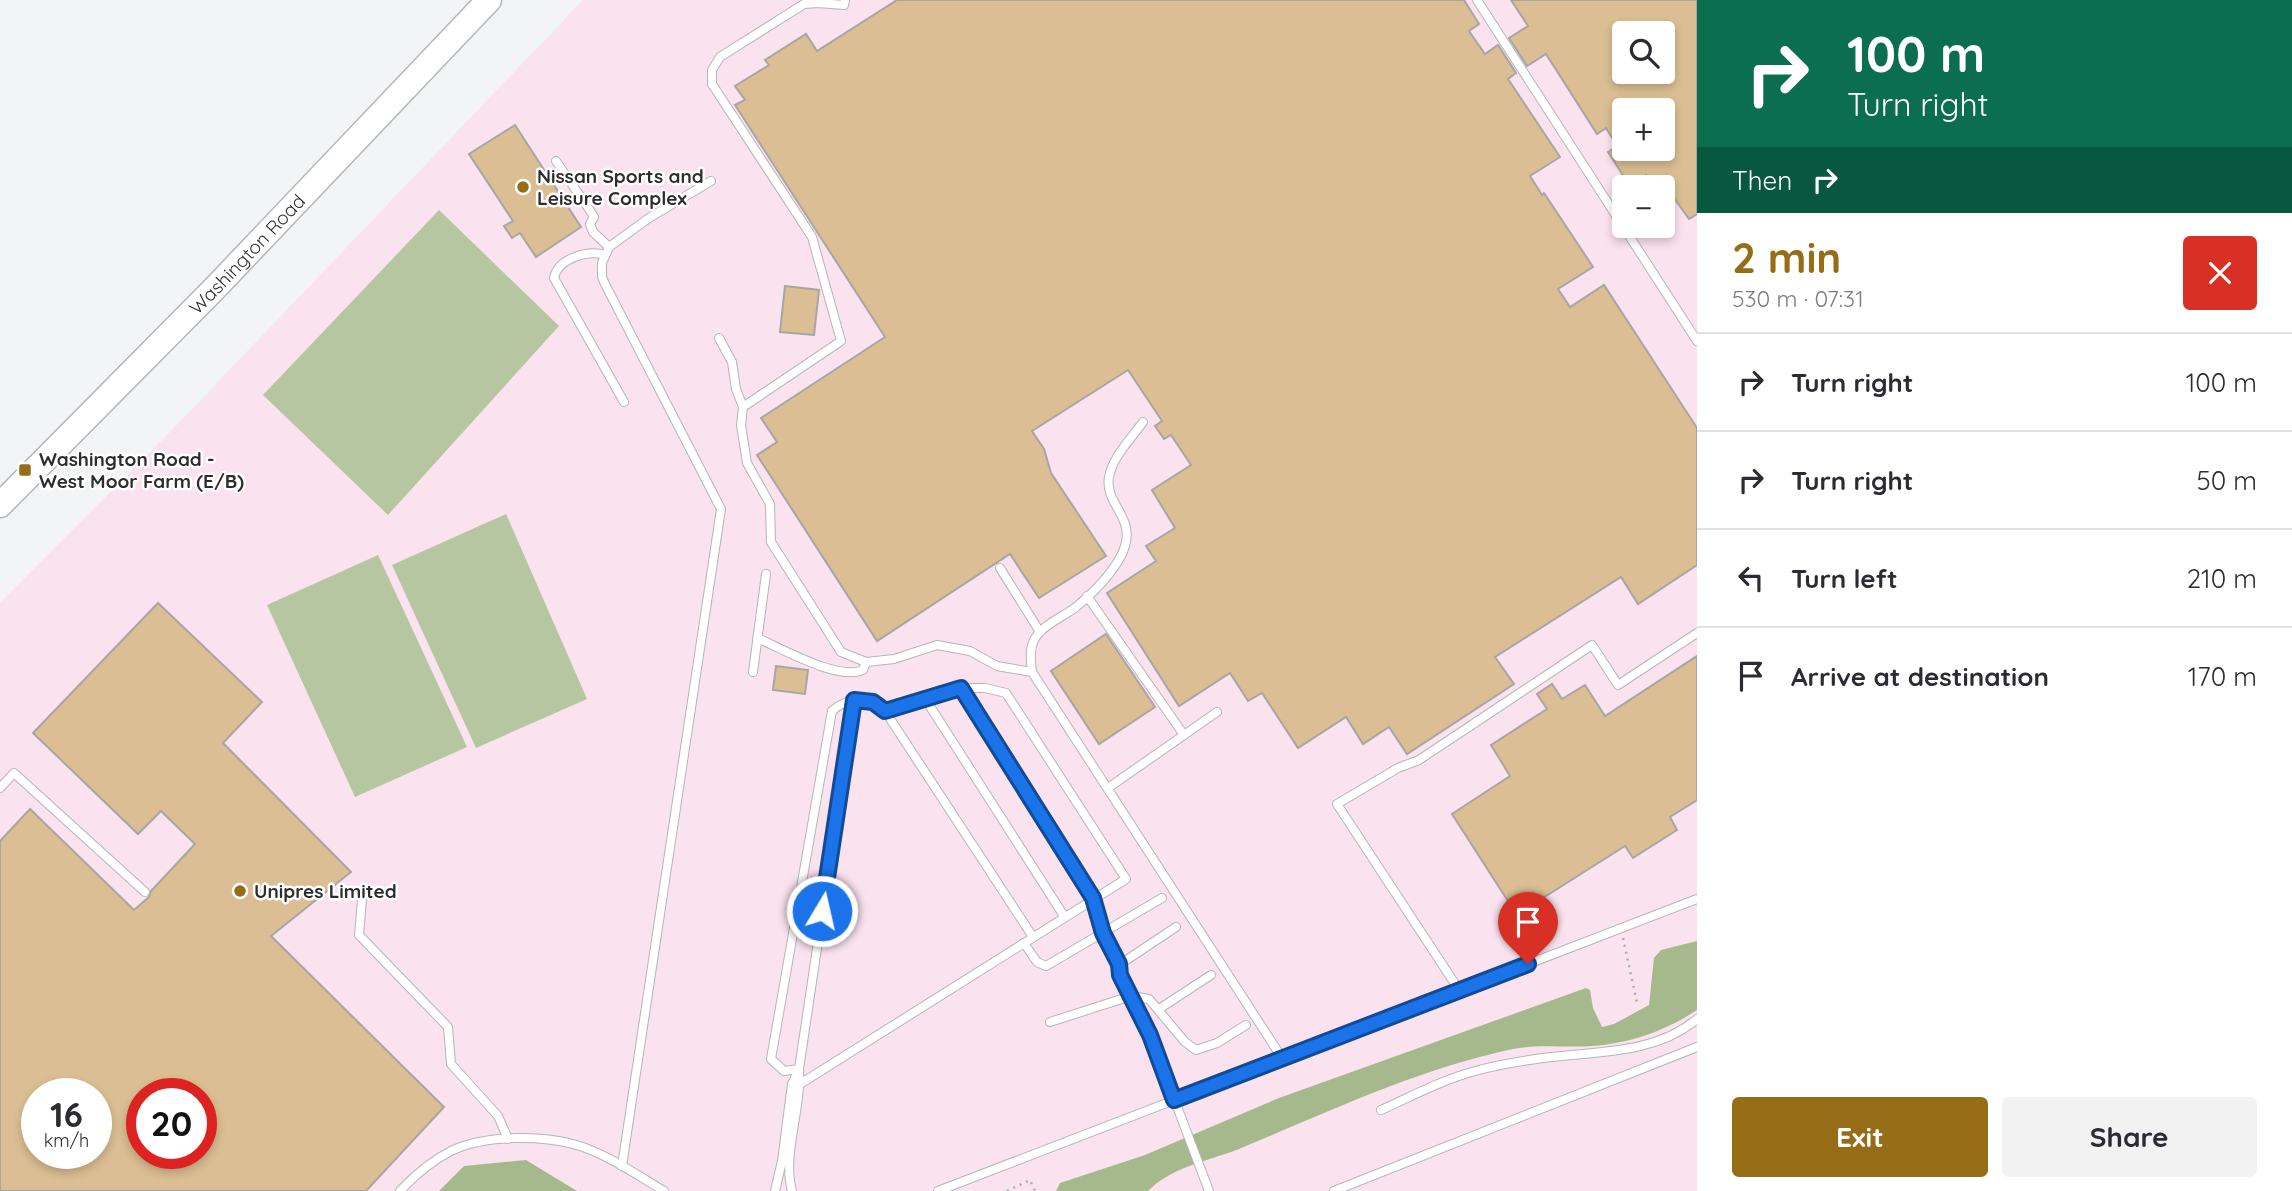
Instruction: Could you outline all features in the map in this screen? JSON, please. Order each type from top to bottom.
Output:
[{"type":"main road","name":"Washington Road","points":[[0,505],[215,288],[489,0]]},
{"type":"lane","points":[[743,407],[841,341],[812,237],[712,84],[712,70],[720,57],[804,4],[844,5],[845,0]]},
{"type":"lane","points":[[1477,0],[1697,341]]},
{"type":"lane","points":[[556,160],[592,212],[590,224],[593,232],[607,251],[602,277],[605,284],[721,509],[622,1166]]},
{"type":"lane","points":[[624,402],[554,278],[558,270],[572,259],[587,252],[607,251],[649,218],[711,181]]},
{"type":"lane","points":[[719,338],[732,362],[736,389],[743,407],[741,425],[747,463],[770,504],[771,542],[841,652],[866,662],[894,659],[937,645],[970,651],[997,666],[1032,672]]},
{"type":"lane","points":[[1143,422],[1118,455],[1109,480],[1111,494],[1128,534],[1121,555],[1101,584],[1078,605],[1040,632],[1032,642],[1032,672],[1282,1058]]},
{"type":"lane","points":[[1000,568],[1040,632]]},
{"type":"lane","points":[[753,672],[766,574]]},
{"type":"lane","points":[[1087,596],[1184,735]]},
{"type":"lane","points":[[1459,990],[1337,804],[1398,768],[1419,760],[1592,645],[1618,684],[1697,633]]},
{"type":"lane","points":[[757,638],[839,673],[855,674],[863,670],[866,662]]},
{"type":"lane","points":[[961,688],[1093,898],[1103,933],[1119,964],[1120,975],[1150,1035],[1209,1191]]},
{"type":"lane","points":[[800,1084],[1126,879],[1006,693],[985,688],[961,688],[885,711]]},
{"type":"lane","points":[[792,1191],[790,1160],[800,1084],[799,1069],[854,700]]},
{"type":"lane","points":[[799,1069],[784,1071],[771,1059],[832,711],[840,704],[854,700],[873,702],[885,711],[1032,937]]},
{"type":"lane","points":[[926,700],[1064,916]]},
{"type":"lane","points":[[1108,788],[1217,712]]},
{"type":"lane","points":[[0,788],[14,773],[145,892]]},
{"type":"lane","points":[[1024,943],[1037,962],[1046,966],[1162,898]]},
{"type":"lane","points":[[938,1191],[1697,899]]},
{"type":"lane","points":[[362,900],[359,935],[448,1027],[451,1064],[498,1116],[508,1139]]},
{"type":"lane","points":[[1119,964],[1176,927]]},
{"type":"lane","points":[[1159,1009],[1212,975]]},
{"type":"lane","points":[[1050,1022],[1131,996],[1149,999],[1185,1042],[1196,1050],[1217,1043],[1245,1025]]},
{"type":"lane","points":[[1381,1110],[1435,1085],[1475,1071],[1542,1058],[1612,1052],[1649,1044],[1688,1027],[1697,1019]]},
{"type":"lane","points":[[1334,1191],[1697,1047]]},
{"type":"lane","points":[[775,1191],[782,1161],[792,1083],[799,1069]]},
{"type":"lane","points":[[400,1191],[429,1164],[453,1150],[472,1144],[536,1138],[574,1144],[622,1166],[664,1191]]},
{"type":"path","points":[[1621,928],[1637,1003]]},
{"type":"path","points":[[1007,1191],[1030,1180],[1035,1191]]},
{"type":"shaded area","points":[[583,0],[1697,0],[1697,1191],[0,1191],[0,603],[172,430]]},
{"type":"green space","points":[[439,210],[559,326],[388,515],[263,395]]},
{"type":"green space","points":[[506,514],[587,699],[476,748],[392,565]]},
{"type":"green space","points":[[378,555],[467,747],[355,797],[267,605]]},
{"type":"green space","points":[[1697,941],[1697,1010],[1660,1030],[1607,1044],[1513,1049],[1443,1068],[1179,1170],[1148,1191],[1056,1191],[1060,1183],[1145,1155],[1279,1098],[1586,988],[1590,990],[1593,1008],[1602,1027],[1614,1024],[1649,1005],[1654,958],[1661,950]]},
{"type":"green space","points":[[526,1160],[577,1191],[439,1191],[464,1166]]},
{"type":"building","points":[[897,0],[1464,0],[1479,24],[1469,31],[1485,54],[1498,45],[1516,73],[1508,79],[1560,157],[1530,176],[1593,267],[1558,289],[1570,307],[1604,285],[1697,428],[1697,565],[1638,604],[1621,577],[1495,657],[1514,684],[1407,754],[1389,727],[1363,744],[1346,717],[1298,748],[1262,693],[1248,701],[1230,673],[1179,706],[1107,593],[1156,561],[1146,546],[1175,528],[1152,490],[1191,465],[1171,435],[1164,439],[1155,426],[1162,421],[1128,370],[1032,431],[1044,449],[1051,473],[1106,556],[1039,598],[1010,554],[877,641],[757,455],[777,442],[761,418],[885,337],[735,105],[745,100],[735,86],[769,65],[765,60],[806,34],[817,51]]},
{"type":"building","points":[[1511,0],[1697,0],[1697,214],[1689,219],[1675,200],[1675,175],[1623,175],[1614,161],[1675,161],[1675,98],[1612,98],[1612,138],[1606,128],[1597,134],[1546,54],[1527,66],[1509,38],[1528,26]]},
{"type":"building","name":"Nissan Sports and Leisure Complex","points":[[515,125],[581,227],[536,257],[520,233],[512,238],[504,226],[513,221],[469,154]]},
{"type":"building","points":[[785,286],[819,290],[814,335],[780,332]]},
{"type":"building","name":"Unipres Limited","points":[[158,603],[262,702],[223,743],[351,872],[271,936],[444,1107],[366,1191],[0,1191],[0,841],[30,809],[134,910],[149,897],[151,891],[195,844],[161,811],[138,834],[33,733]]},
{"type":"building","points":[[1106,634],[1155,707],[1099,744],[1051,671]]},
{"type":"building","points":[[1697,656],[1697,800],[1670,817],[1677,830],[1633,858],[1625,846],[1543,898],[1551,910],[1537,918],[1529,907],[1517,915],[1452,814],[1510,776],[1491,745],[1547,709],[1537,694],[1552,684],[1562,699],[1585,685],[1605,716]]},
{"type":"building","points":[[776,666],[808,670],[805,694],[773,690]]},
{"type":"place","name":"Nissan Sports and Leisure Complex","points":[[523,187]]},
{"type":"place","name":"Washington Road - West Moor Farm (E/B)","points":[[25,470]]},
{"type":"place","name":"Unipres Limited","points":[[240,891]]},
{"type":"route","points":[[822,911],[854,700],[873,702],[885,711],[961,688],[1093,898],[1103,933],[1119,964],[1120,975],[1150,1035],[1174,1100],[1528,964]]}]
